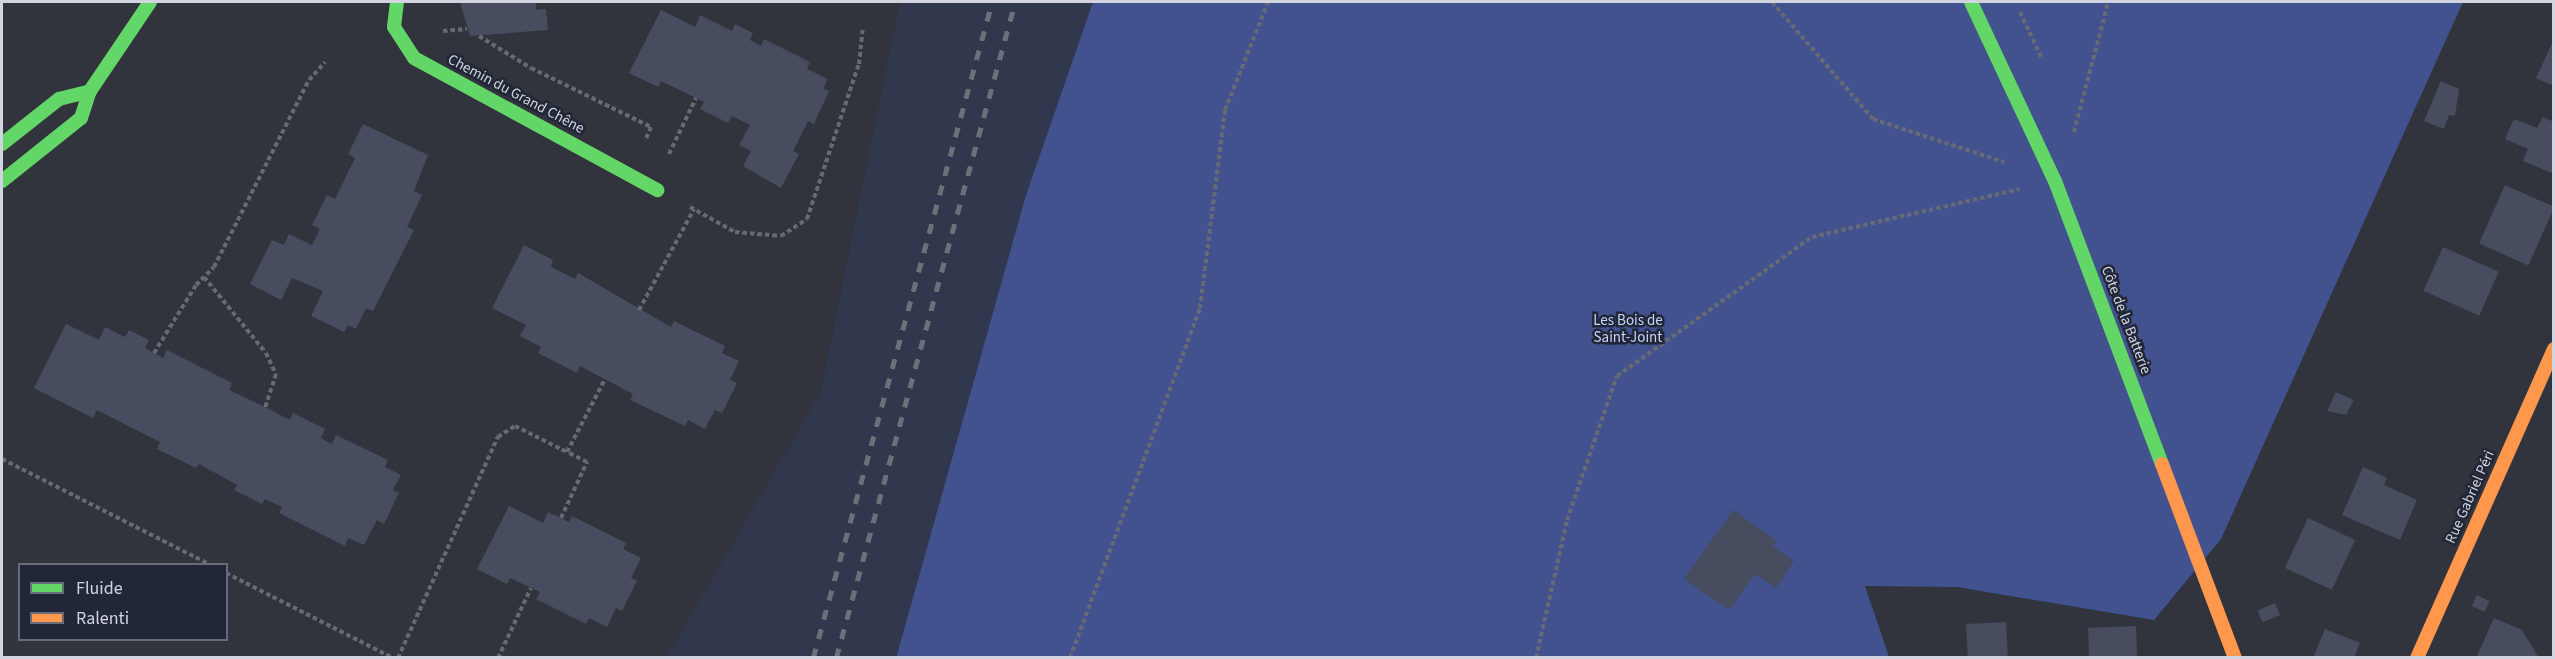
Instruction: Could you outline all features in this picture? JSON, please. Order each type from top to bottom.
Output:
[{"type":"main road","points":[[2,181],[81,118],[90,91],[150,2]]},
{"type":"main road","name":"Chemin du Grand Chêne","points":[[397,2],[394,27],[414,58],[655,189]]},
{"type":"main road","name":"Côte de la Batterie","points":[[1971,2],[2055,181],[2235,657]]},
{"type":"main road","points":[[2,144],[59,99],[90,91]]},
{"type":"main road","name":"Rue Gabriel Péri","points":[[2417,657],[2553,349]]},
{"type":"path","points":[[1070,657],[1200,308],[1225,110],[1268,2]]},
{"type":"path","points":[[1772,2],[1873,119],[2055,181]]},
{"type":"path","points":[[2055,181],[2072,141],[2108,2]]},
{"type":"path","points":[[696,98],[655,189],[735,232],[781,236],[807,219],[860,64],[863,28]]},
{"type":"path","points":[[451,30],[467,29]]},
{"type":"path","points":[[479,36],[531,68],[651,127],[629,174]]},
{"type":"path","points":[[154,353],[204,277],[214,267],[309,80],[325,62]]},
{"type":"path","points":[[1536,657],[1567,520],[1617,376],[1812,237],[2055,181]]},
{"type":"path","points":[[639,310],[694,209]]},
{"type":"path","points":[[204,277],[266,354],[276,374],[265,407]]},
{"type":"path","points":[[567,452],[605,379]]},
{"type":"path","points":[[398,657],[498,437],[514,426],[587,462],[561,518]]},
{"type":"path","points":[[2,459],[207,563]]},
{"type":"path","points":[[228,574],[393,657]]},
{"type":"path","points":[[498,657],[531,588]]},
{"type":"shaded area","points":[[900,2],[1093,2],[1026,195],[896,657],[666,658],[821,392]]},
{"type":"green space","name":"Les Bois de Saint-Joint","points":[[1093,2],[2463,2],[2221,539],[2154,620],[1957,587],[1865,586],[1889,657],[896,658],[1026,195]]},
{"type":"building","points":[[460,2],[536,2],[536,10],[546,9],[548,30],[470,36]]},
{"type":"building","points":[[661,10],[695,27],[700,15],[732,31],[735,24],[753,33],[750,40],[761,46],[764,39],[810,62],[807,69],[828,79],[823,89],[829,91],[814,124],[808,121],[793,151],[799,154],[781,188],[743,166],[751,151],[739,145],[750,125],[732,116],[728,123],[700,109],[704,102],[661,81],[658,87],[629,73]]},
{"type":"building","points":[[2554,39],[2554,86],[2536,78]]},
{"type":"building","points":[[2441,81],[2459,89],[2455,116],[2449,115],[2444,129],[2424,121]]},
{"type":"building","points":[[2543,117],[2554,122],[2554,174],[2523,161],[2528,149],[2505,139],[2514,119],[2537,128]]},
{"type":"building","points":[[363,124],[428,155],[414,191],[422,195],[407,227],[414,230],[373,311],[366,308],[356,329],[348,325],[344,332],[311,316],[323,291],[292,278],[281,300],[250,284],[272,240],[284,245],[289,234],[312,245],[320,229],[312,225],[327,195],[335,199],[355,158],[348,154]]},
{"type":"building","points":[[2505,185],[2554,207],[2528,265],[2479,243]]},
{"type":"building","points":[[524,245],[553,260],[551,267],[575,279],[578,273],[671,327],[674,321],[725,346],[722,353],[739,361],[730,380],[737,383],[722,413],[715,410],[705,429],[688,420],[685,426],[630,400],[633,394],[580,366],[577,373],[538,353],[541,347],[520,336],[526,325],[492,308]]},
{"type":"building","points":[[2443,247],[2499,272],[2479,316],[2423,291]]},
{"type":"building","points":[[66,324],[99,340],[105,327],[125,337],[129,330],[149,340],[145,348],[163,358],[167,350],[232,383],[229,390],[290,420],[293,413],[325,429],[321,438],[326,441],[332,444],[336,435],[388,460],[385,467],[401,475],[393,490],[399,493],[384,524],[377,520],[364,545],[348,538],[345,546],[279,513],[282,507],[265,499],[262,504],[234,490],[237,485],[199,464],[196,468],[157,449],[160,442],[97,410],[93,418],[34,388]]},
{"type":"building","points":[[2336,392],[2354,400],[2346,415],[2327,411]]},
{"type":"building","points":[[2363,467],[2387,478],[2384,485],[2417,500],[2400,540],[2342,515]]},
{"type":"building","points":[[509,506],[543,523],[548,512],[569,522],[572,516],[626,543],[623,549],[641,558],[631,578],[637,581],[622,611],[616,608],[607,627],[589,618],[586,624],[536,599],[540,592],[510,578],[507,584],[477,569]]},
{"type":"building","points":[[1733,510],[1777,541],[1773,546],[1794,561],[1776,588],[1755,574],[1729,610],[1684,579]]},
{"type":"building","points":[[2308,518],[2355,540],[2332,590],[2285,568]]},
{"type":"building","points":[[2477,595],[2490,601],[2485,612],[2472,606]]},
{"type":"building","points":[[2275,603],[2280,615],[2263,622],[2258,610]]},
{"type":"building","points":[[2494,618],[2522,630],[2539,658],[2476,658]]},
{"type":"building","points":[[2006,622],[2008,658],[1968,658],[1966,624]]},
{"type":"building","points":[[2136,626],[2137,658],[2089,658],[2088,628]]},
{"type":"building","points":[[2325,629],[2360,643],[2354,658],[2313,658]]},
{"type":"railway","points":[[813,658],[992,2]]},
{"type":"railway","points":[[836,658],[1015,2]]},
{"type":"traffic: fast","points":[[2,181],[81,118],[90,91],[150,2]]},
{"type":"traffic: fast","points":[[397,2],[394,27],[414,58],[657,190]]},
{"type":"traffic: fast","points":[[1971,2],[2055,181],[2162,464]]},
{"type":"traffic: fast","points":[[2,144],[59,99],[90,91]]},
{"type":"traffic: slow","points":[[2417,658],[2554,349]]},
{"type":"traffic: slow","points":[[2162,464],[2235,658]]}]
